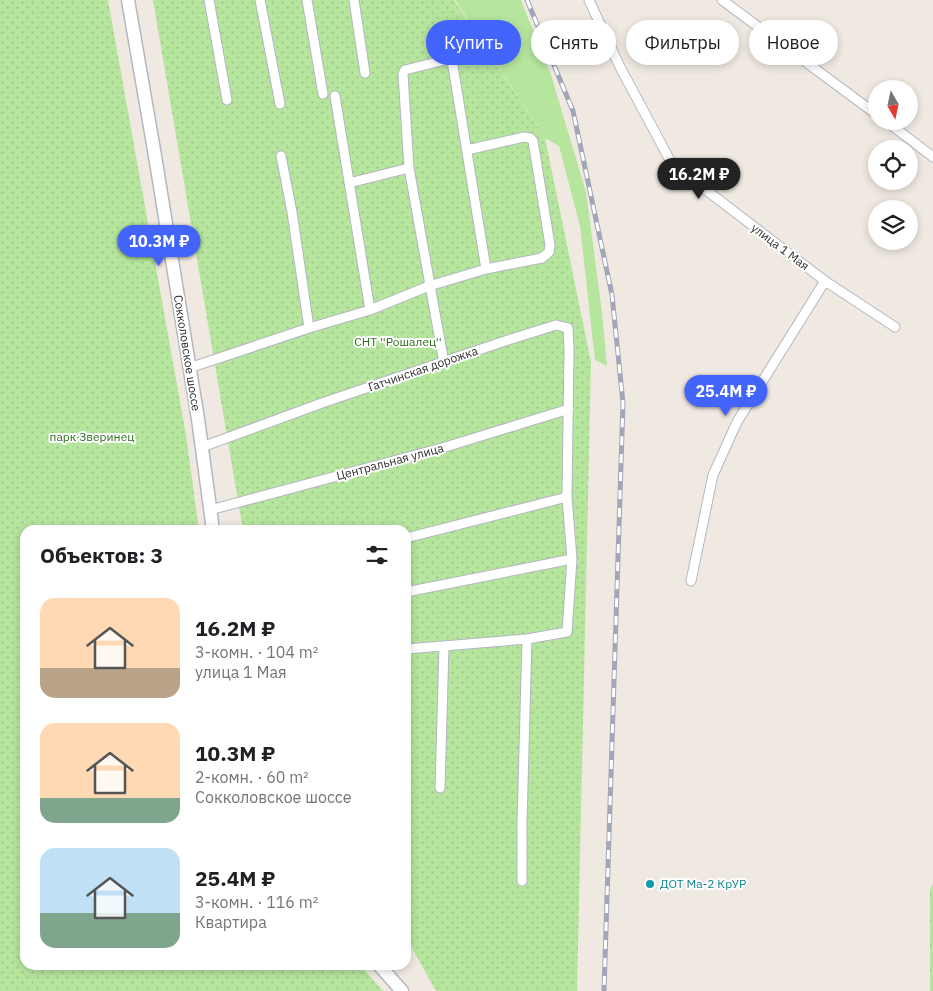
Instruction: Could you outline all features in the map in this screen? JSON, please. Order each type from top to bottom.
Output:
[{"type":"main road","name":"Сокколовское шоссе","points":[[128,0],[202,447],[212,525]]},
{"type":"main road","points":[[384,970],[402,991]]},
{"type":"street","points":[[209,0],[228,100]]},
{"type":"street","points":[[260,0],[280,104]]},
{"type":"street","points":[[307,0],[323,94]]},
{"type":"street","points":[[354,0],[365,74]]},
{"type":"street","name":"улица 1 Мая","points":[[589,0],[620,67],[672,164],[825,281],[894,327]]},
{"type":"street","points":[[722,0],[868,108]]},
{"type":"street","points":[[444,362],[409,168],[403,74],[405,70],[449,59],[452,60],[486,270]]},
{"type":"street","points":[[335,96],[370,310]]},
{"type":"street","points":[[898,130],[933,157]]},
{"type":"street","points":[[189,368],[370,310],[429,286],[486,270],[542,258],[549,252],[550,245],[533,141],[530,138],[524,137],[467,150]]},
{"type":"street","points":[[281,156],[292,212],[309,328]]},
{"type":"street","points":[[349,183],[409,168]]},
{"type":"street","points":[[691,581],[713,475],[721,457],[737,422],[825,281]]},
{"type":"street","name":"Гатчинская дорожка","points":[[202,447],[322,403],[556,325],[568,328],[570,351],[569,410]]},
{"type":"street","points":[[411,649],[527,639],[567,632],[572,559],[568,497],[569,410]]},
{"type":"street","name":"Центральная улица","points":[[210,510],[442,448],[569,410]]},
{"type":"street","points":[[411,537],[568,497]]},
{"type":"street","points":[[411,591],[572,559]]},
{"type":"street","points":[[522,881],[527,639]]},
{"type":"street","points":[[440,788],[444,646]]},
{"type":"green space","name":"парк Зверинец","points":[[0,0],[108,0],[186,435],[198,525],[20,525],[20,970],[364,970],[383,991],[0,991]]},
{"type":"green space","name":"СНТ ''Рошалец''","points":[[153,0],[454,0],[467,20],[426,20],[426,65],[497,65],[545,138],[591,362],[577,991],[436,991],[411,946],[411,525],[242,525]]},
{"type":"green space","points":[[455,0],[521,0],[531,25],[531,65],[547,65],[586,192],[602,312],[607,366],[595,360],[580,226],[559,146],[545,138],[497,65],[521,65],[521,20],[468,20]]},
{"type":"green space","points":[[933,884],[933,991],[930,991],[930,889]]},
{"type":"railway","points":[[527,0],[573,111],[612,295],[623,403],[604,991]]},
{"type":"place","name":"ДОТ Ма-2 КрУР","points":[[650,884]]}]
